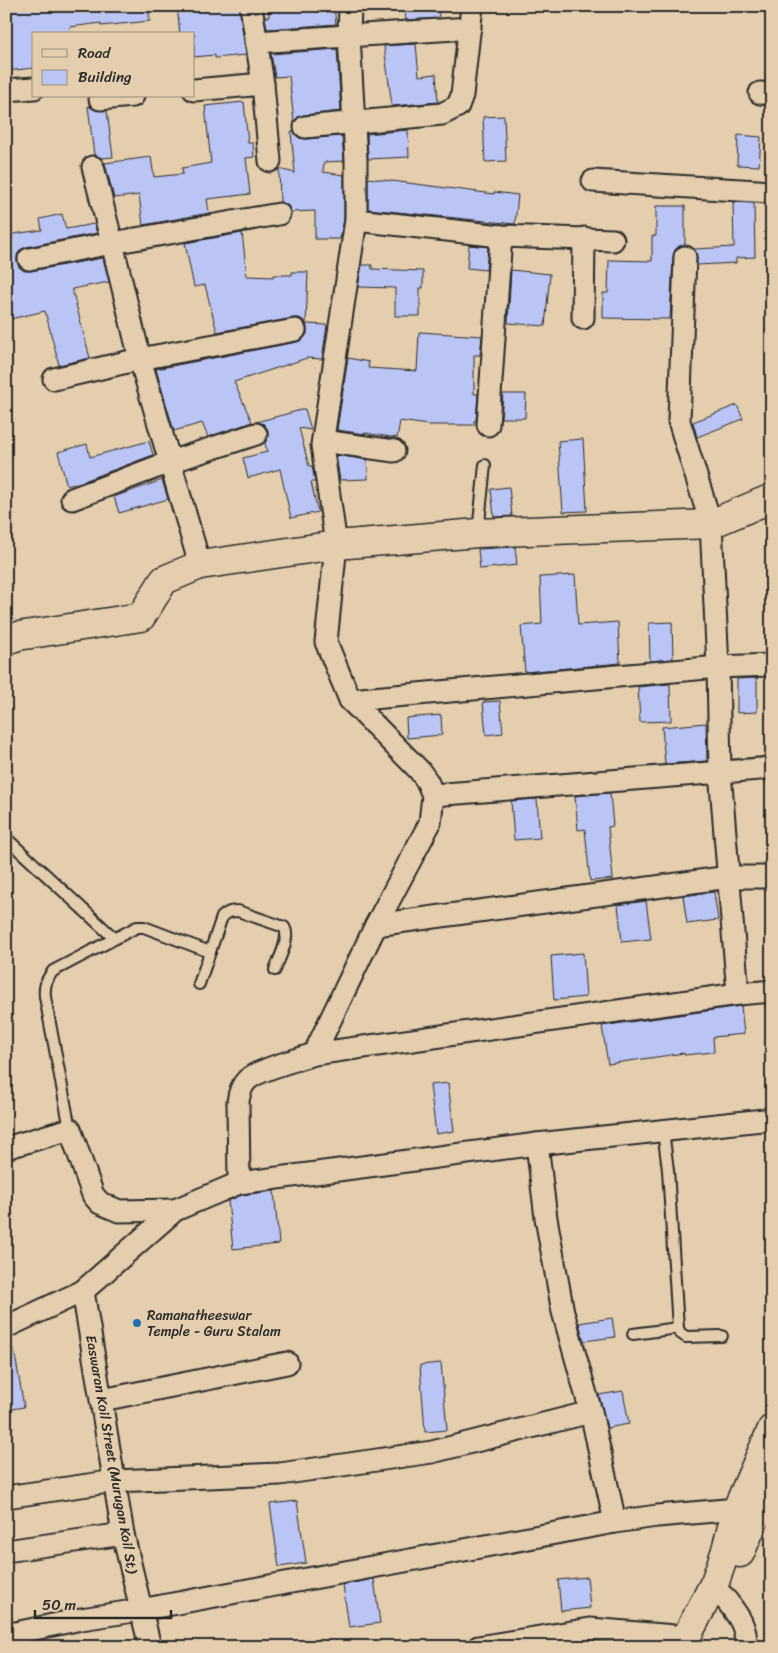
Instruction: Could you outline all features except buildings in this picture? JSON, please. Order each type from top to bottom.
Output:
[{"type":"street","points":[[251,6],[270,161]]},
{"type":"street","points":[[314,1054],[376,926],[430,823],[433,795],[419,770],[350,700],[326,642],[336,546],[323,441],[356,220],[356,160],[349,36],[350,6]]},
{"type":"street","points":[[305,127],[442,114],[458,106],[462,95],[472,6]]},
{"type":"street","points":[[256,42],[470,28]]},
{"type":"street","points":[[195,90],[262,84]]},
{"type":"street","points":[[6,90],[32,88]]},
{"type":"street","points":[[100,99],[111,98]]},
{"type":"street","points":[[93,167],[140,359],[200,566]]},
{"type":"street","points":[[593,181],[772,192]]},
{"type":"street","points":[[29,259],[279,214]]},
{"type":"street","points":[[356,220],[501,236],[613,240]]},
{"type":"street","points":[[488,425],[501,236]]},
{"type":"street","points":[[583,318],[584,238]]},
{"type":"street","points":[[685,257],[679,421],[711,524],[718,667],[720,772],[738,994]]},
{"type":"street","points":[[54,380],[140,359],[295,330]]},
{"type":"street","points":[[72,499],[170,462],[256,434]]},
{"type":"street","points":[[323,441],[394,451]]},
{"type":"street","points":[[6,640],[18,636],[141,616],[164,580],[200,566],[336,546],[478,533],[711,524],[772,498]]},
{"type":"street","points":[[350,700],[718,667],[772,665]]},
{"type":"street","points":[[433,795],[772,768]]},
{"type":"street","points":[[376,926],[729,877],[772,878]]},
{"type":"street","points":[[239,1183],[238,1102],[240,1090],[246,1081],[256,1074],[314,1054],[738,994],[772,991]]},
{"type":"street","points":[[6,1327],[83,1291],[175,1210],[239,1183],[537,1144],[772,1118]]},
{"type":"street","points":[[6,1148],[70,1129],[93,1195],[100,1203],[119,1211],[175,1210]]},
{"type":"street","points":[[537,1144],[546,1218],[563,1312],[591,1412],[615,1522]]},
{"type":"street","name":"Easwaran Koil Street (Murugan Koil St)","points":[[83,1291],[123,1534],[150,1647]]},
{"type":"street","points":[[102,1400],[287,1363]]},
{"type":"street","points":[[6,1497],[115,1480],[280,1474],[432,1452],[591,1412]]},
{"type":"street","points":[[689,1643],[723,1596],[767,1469],[772,1429]]},
{"type":"street","points":[[689,1643],[715,1582],[737,1509],[767,1469]]},
{"type":"street","points":[[6,1635],[81,1619],[140,1610],[615,1522],[657,1516],[737,1509]]},
{"type":"street","points":[[6,1551],[123,1534]]},
{"type":"street","points":[[723,1596],[740,1618],[745,1631],[746,1647]]},
{"type":"street","points":[[478,1647],[590,1629],[689,1643]]},
{"type":"lane","points":[[478,533],[485,465]]},
{"type":"lane","points":[[6,838],[114,938]]},
{"type":"lane","points":[[199,984],[222,917],[226,913],[238,911],[286,929],[287,937],[275,970]]},
{"type":"lane","points":[[70,1129],[45,997],[45,983],[48,977],[53,971],[136,927],[144,927],[210,952]]},
{"type":"lane","points":[[663,1131],[668,1170],[678,1328],[680,1334],[686,1337],[722,1336]]},
{"type":"lane","points":[[633,1334],[678,1328]]},
{"type":"place","name":"Ramanatheeswar Temple - Guru Stalam","points":[[137,1323]]}]
